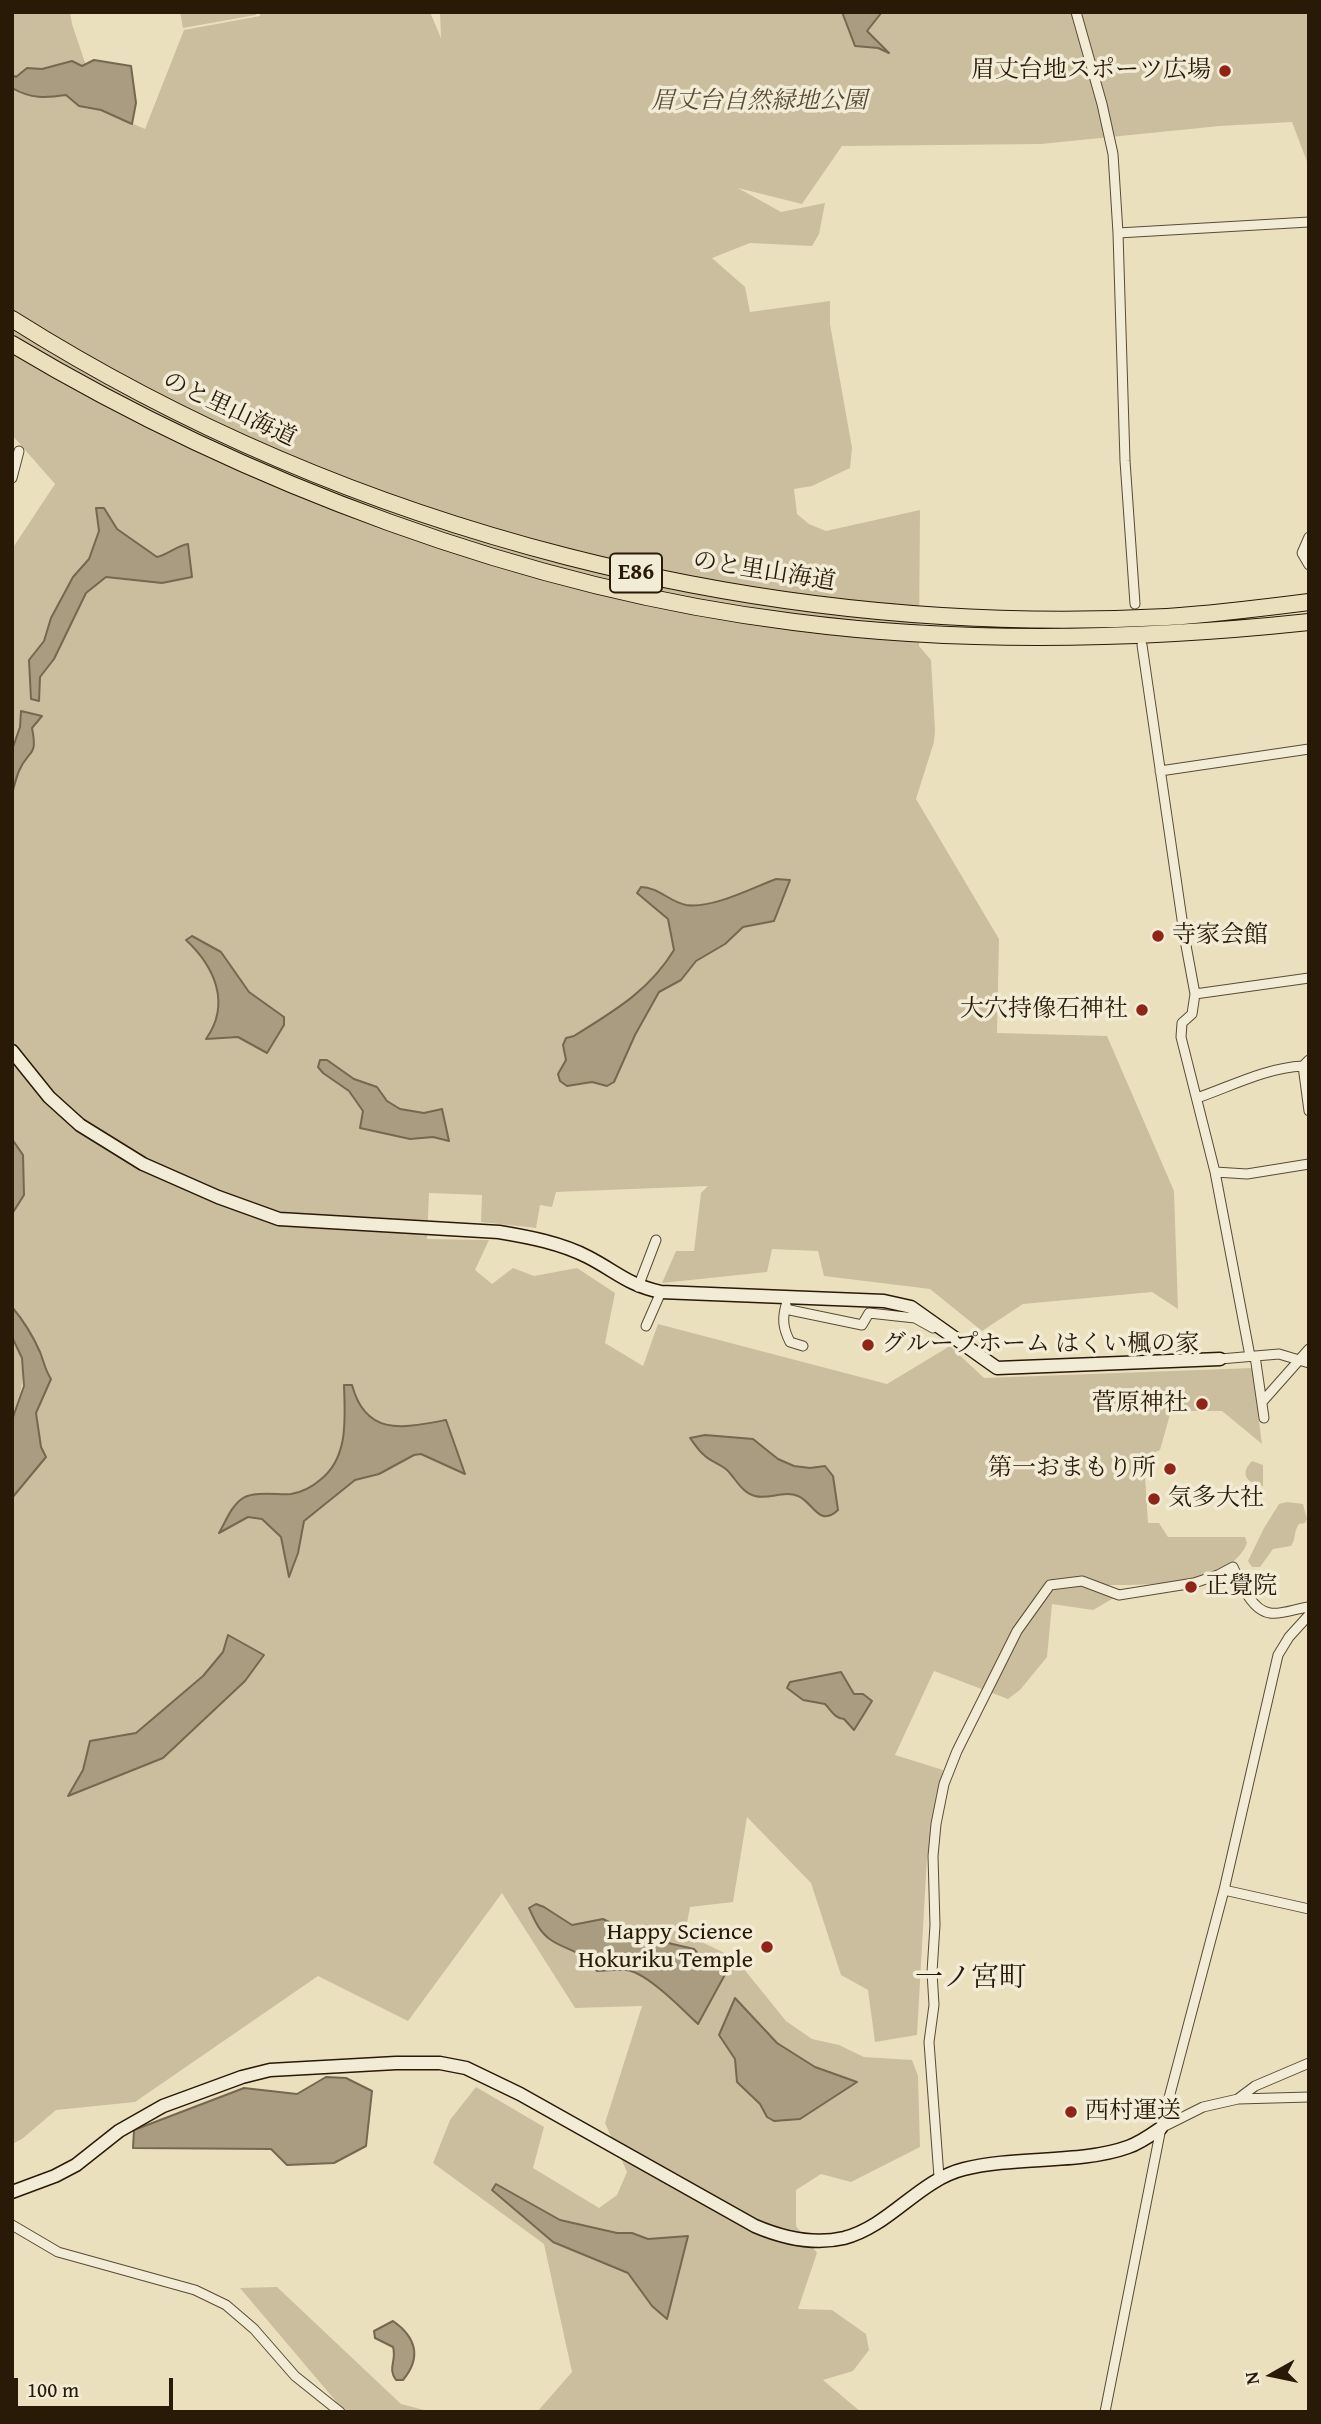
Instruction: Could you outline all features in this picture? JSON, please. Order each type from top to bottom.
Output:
[{"type":"highway","name":"のと里山海道","points":[[12,319],[149,398],[298,466],[358,490],[502,540],[602,566],[795,602],[897,613],[983,618],[1166,617],[1309,602]]},
{"type":"highway","name":"のと里山海道","points":[[12,344],[140,415],[289,482],[499,559],[598,586],[792,622],[908,633],[982,636],[1167,633],[1309,622]]},
{"type":"street","points":[[1076,12],[1113,154],[1125,461],[1135,604]]},
{"type":"street","points":[[1118,233],[1309,222]]},
{"type":"street","points":[[12,478],[19,451]]},
{"type":"street","points":[[1309,537],[1302,553],[1309,565]]},
{"type":"street","points":[[1142,645],[1195,994],[1192,1014],[1182,1023],[1181,1037],[1215,1172],[1264,1418]]},
{"type":"street","points":[[1160,771],[1309,749]]},
{"type":"street","points":[[1195,994],[1309,978]]},
{"type":"street","points":[[12,1051],[49,1097],[87,1130],[143,1164],[218,1197],[279,1219],[527,1236],[587,1256],[638,1287],[662,1292],[786,1303],[884,1301],[911,1307],[997,1368],[1279,1354],[1309,1363]]},
{"type":"street","points":[[1197,1098],[1262,1073],[1306,1063],[1309,1111]]},
{"type":"street","points":[[1215,1172],[1247,1174],[1309,1164]]},
{"type":"street","points":[[638,1287],[656,1240]]},
{"type":"street","points":[[646,1326],[662,1292]]},
{"type":"street","points":[[786,1303],[862,1325],[869,1313],[888,1313],[915,1318],[930,1328],[948,1333]]},
{"type":"street","points":[[786,1303],[782,1318],[785,1331],[790,1342],[803,1346]]},
{"type":"street","points":[[1262,1402],[1309,1349]]},
{"type":"street","points":[[939,2177],[929,2042],[934,2005],[933,1856],[936,1824],[944,1784],[957,1751],[1017,1631],[1032,1607],[1050,1586],[1068,1581],[1082,1581],[1119,1595],[1194,1583],[1233,1567],[1246,1591],[1262,1611],[1272,1614],[1309,1607]]},
{"type":"street","points":[[1105,2412],[1161,2128],[1224,1890],[1278,1656],[1289,1637],[1309,1615]]},
{"type":"street","points":[[1224,1890],[1309,1909]]},
{"type":"street","points":[[12,2192],[76,2165],[119,2132],[163,2106],[242,2077],[270,2070],[440,2063],[466,2068],[520,2094],[755,2226],[778,2236],[810,2241],[843,2238],[859,2232],[908,2202],[939,2177],[965,2168],[1092,2154],[1128,2147],[1203,2107],[1238,2099],[1309,2096]]},
{"type":"street","points":[[1238,2099],[1255,2086],[1309,2063]]},
{"type":"street","points":[[12,2225],[58,2252],[195,2290],[226,2305],[254,2329],[295,2376],[340,2412]]},
{"type":"green space","name":"眉丈台自然緑地公園","points":[[12,12],[70,12],[101,110],[145,129],[184,30],[260,16],[260,12],[430,12],[441,38],[440,12],[1309,12],[1309,167],[1292,122],[1220,126],[1041,144],[842,146],[802,204],[738,188],[781,212],[825,203],[819,234],[812,246],[750,243],[712,258],[745,287],[750,312],[830,301],[830,324],[852,448],[850,468],[812,486],[794,489],[797,514],[809,524],[826,531],[920,510],[919,646],[931,660],[935,730],[934,742],[916,799],[999,939],[997,1033],[1107,1036],[1174,1191],[1178,1309],[1152,1292],[1023,1304],[982,1331],[930,1289],[824,1276],[818,1251],[772,1249],[767,1272],[662,1283],[676,1251],[694,1251],[701,1193],[708,1186],[556,1192],[552,1207],[540,1205],[536,1228],[481,1222],[482,1195],[429,1193],[427,1239],[489,1240],[475,1270],[492,1284],[513,1268],[534,1276],[577,1268],[615,1293],[605,1343],[643,1366],[658,1324],[887,1384],[950,1346],[984,1378],[1252,1368],[1262,1444],[1222,1411],[1171,1411],[1160,1450],[1144,1460],[1148,1523],[1159,1523],[1168,1537],[1245,1537],[1247,1543],[1238,1557],[1224,1568],[1185,1580],[1107,1585],[1119,1595],[1093,1610],[1052,1604],[1047,1657],[1020,1690],[1008,1699],[934,1671],[895,1755],[943,1770],[927,1857],[917,2035],[875,2042],[868,1990],[841,1975],[811,1883],[747,1817],[733,1902],[690,1907],[685,1934],[735,1958],[786,2021],[812,2039],[839,2045],[864,2057],[912,2060],[918,2076],[920,2147],[851,2182],[821,2174],[796,2190],[796,2226],[817,2253],[798,2309],[832,2310],[866,2334],[869,2350],[853,2371],[823,2380],[861,2412],[537,2412],[572,2372],[544,2244],[433,2163],[450,2120],[476,2087],[544,2127],[533,2168],[599,2208],[617,2195],[627,2172],[605,2123],[642,2006],[575,2008],[502,1893],[408,2021],[318,1976],[135,2102],[56,2110],[22,2139],[12,2144],[12,1498],[46,1457],[41,1447],[36,1413],[51,1379],[34,1340],[12,1307],[12,1214],[24,1194],[23,1155],[12,1139],[12,794],[19,771],[34,749],[32,728],[41,716],[21,711],[20,727],[12,750],[12,549],[55,484],[12,435]],"holes":[[[776,879],[774,921],[743,927],[725,944],[696,961],[681,980],[659,992],[607,1086],[592,1082],[566,1086],[558,1074],[566,1060],[566,1038],[574,1036],[630,999],[653,977],[674,949],[668,919],[637,894],[649,887],[680,903],[694,905],[730,897]],[[192,936],[221,952],[249,992],[284,1017],[215,1026],[218,1014],[217,990],[209,969],[186,941]],[[327,1060],[354,1079],[377,1087],[387,1101],[400,1109],[424,1113],[448,1140],[433,1137],[410,1139],[360,1128],[363,1111]],[[352,1385],[367,1414],[377,1421],[401,1426],[446,1420],[464,1473],[421,1454],[414,1455],[379,1474],[355,1480],[304,1521],[298,1553],[289,1575],[281,1537],[262,1519],[248,1517],[220,1532],[246,1496],[295,1493],[312,1487],[325,1477],[340,1451],[345,1418],[344,1386]],[[223,1652],[263,1655],[245,1681],[163,1758],[69,1795],[83,1770],[90,1741],[136,1733],[203,1676]],[[544,1907],[572,1925],[603,1920],[638,1936],[693,1949],[705,1962],[728,1970],[698,2024],[639,1974],[615,1969],[597,1971],[571,1948],[551,1940]],[[735,1998],[777,2043],[815,2067],[856,2082],[774,2121],[767,2117],[760,2104],[737,2082],[735,2059],[719,2035]],[[496,2185],[560,2220],[617,2233],[632,2233],[648,2239],[688,2237],[652,2306],[628,2273],[553,2242]]]},
{"type":"green space","points":[[180,12],[255,12],[256,15],[183,28]]},
{"type":"green space","points":[[12,1337],[18,1347],[23,1368],[19,1399],[12,1420]]},
{"type":"green space","points":[[1252,1461],[1263,1465],[1263,1486],[1253,1483],[1247,1477],[1246,1470]]},
{"type":"green space","points":[[1279,1504],[1303,1504],[1307,1519],[1305,1523],[1297,1526],[1291,1546],[1273,1549],[1260,1567],[1252,1567],[1248,1561],[1264,1528]]},
{"type":"green space","points":[[277,2287],[401,2404],[432,2412],[345,2412],[240,2288]]},
{"type":"shaded area","points":[[842,12],[882,12],[867,31],[889,53],[878,48],[855,46]]},
{"type":"shaded area","points":[[94,60],[131,66],[136,103],[132,124],[101,110],[79,106],[66,95],[39,97],[12,88],[12,75],[16,77],[27,68],[42,69],[72,61],[82,66]]},
{"type":"shaded area","points":[[96,508],[104,508],[117,529],[157,557],[188,544],[192,577],[162,583],[106,577],[86,593],[54,659],[40,677],[39,701],[31,699],[29,660],[44,641],[51,618],[73,577],[89,559],[99,531]]},
{"type":"shaded area","points":[[21,711],[42,716],[32,728],[33,749],[19,771],[12,794],[12,750],[20,727]]},
{"type":"shaded area","points":[[776,879],[790,880],[774,921],[743,927],[725,944],[696,961],[681,980],[659,992],[635,1035],[614,1082],[607,1086],[592,1082],[567,1086],[560,1081],[558,1074],[566,1060],[563,1045],[566,1038],[574,1036],[630,999],[653,977],[674,950],[668,919],[637,893],[641,887],[653,889],[686,905],[696,905],[732,897]]},
{"type":"shaded area","points":[[192,936],[221,952],[249,992],[284,1017],[284,1025],[267,1053],[238,1037],[206,1039],[218,1013],[218,999],[212,974],[186,940]]},
{"type":"shaded area","points":[[320,1060],[327,1060],[354,1079],[377,1087],[387,1101],[400,1109],[424,1113],[442,1109],[449,1141],[433,1137],[410,1139],[360,1128],[363,1111],[349,1091],[323,1073],[318,1067]]},
{"type":"shaded area","points":[[12,1139],[23,1155],[24,1195],[12,1214]]},
{"type":"shaded area","points":[[12,1307],[34,1340],[51,1379],[36,1413],[41,1447],[46,1457],[12,1498],[12,1420],[24,1386],[22,1358],[12,1337]]},
{"type":"shaded area","points":[[344,1385],[352,1385],[358,1402],[367,1414],[388,1425],[415,1425],[446,1420],[465,1474],[421,1454],[414,1455],[379,1474],[355,1480],[304,1521],[298,1553],[289,1577],[281,1537],[262,1519],[248,1517],[219,1533],[232,1509],[243,1498],[299,1492],[314,1485],[329,1471],[341,1449],[345,1411]]},
{"type":"shaded area","points":[[705,1435],[753,1439],[778,1459],[794,1466],[825,1466],[833,1476],[838,1510],[826,1516],[816,1512],[803,1499],[793,1494],[760,1497],[750,1494],[727,1470],[702,1453],[690,1438]]},
{"type":"shaded area","points":[[228,1635],[264,1655],[245,1681],[163,1758],[68,1796],[83,1770],[90,1741],[136,1733],[203,1676],[223,1652]]},
{"type":"shaded area","points":[[841,1672],[854,1694],[863,1694],[872,1701],[854,1730],[844,1719],[835,1716],[825,1704],[803,1700],[787,1688],[790,1682]]},
{"type":"shaded area","points":[[536,1904],[572,1925],[603,1919],[638,1936],[694,1949],[705,1962],[728,1969],[698,2024],[666,1994],[639,1974],[623,1970],[597,1971],[588,1960],[551,1940],[540,1929],[529,1908]]},
{"type":"shaded area","points":[[735,1998],[777,2043],[815,2067],[857,2082],[800,2119],[774,2121],[767,2117],[760,2104],[737,2082],[735,2059],[719,2035]]},
{"type":"shaded area","points":[[326,2077],[346,2078],[372,2091],[366,2146],[334,2163],[287,2165],[271,2149],[133,2148],[134,2130],[244,2088],[297,2094]]},
{"type":"shaded area","points":[[496,2184],[560,2220],[617,2233],[632,2233],[648,2239],[688,2236],[667,2319],[652,2306],[628,2273],[553,2242],[492,2190]]},
{"type":"shaded area","points":[[393,2321],[407,2334],[414,2348],[413,2363],[403,2380],[396,2380],[393,2376],[393,2347],[375,2338],[374,2331]]},
{"type":"place","name":"眉丈台地スポーツ広場","points":[[1225,71]]},
{"type":"place","name":"寺家会館","points":[[1158,936]]},
{"type":"place","name":"大穴持像石神社","points":[[1142,1010]]},
{"type":"place","name":"グループホーム はくい楓の家","points":[[868,1345]]},
{"type":"place","name":"菅原神社","points":[[1202,1404]]},
{"type":"place","name":"第一おまもり所","points":[[1170,1469]]},
{"type":"place","name":"気多大社","points":[[1154,1499]]},
{"type":"place","name":"正覺院","points":[[1191,1587]]},
{"type":"place","name":"Happy Science Hokuriku Temple","points":[[767,1947]]},
{"type":"place","name":"西村運送","points":[[1071,2112]]},
{"type":"district","name":"一ノ宮町","points":[[971,1979]]}]
